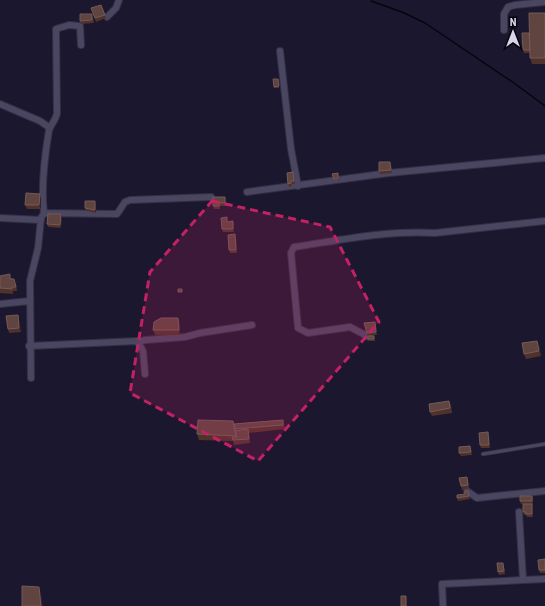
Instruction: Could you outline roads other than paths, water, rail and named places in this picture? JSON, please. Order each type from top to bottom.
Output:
[{"type":"street","points":[[108,17],[116,8],[119,0]]},
{"type":"street","points":[[504,30],[504,14],[508,7],[515,4],[545,2]]},
{"type":"street","points":[[30,378],[30,281],[38,248],[41,220],[44,213],[44,188],[50,128],[56,118],[57,113],[56,29],[69,25],[80,26],[81,45]]},
{"type":"street","points":[[280,51],[291,149],[298,186]]},
{"type":"street","points":[[0,104],[40,121],[50,128]]},
{"type":"street","points":[[247,192],[389,173],[545,158]]},
{"type":"street","points":[[44,213],[117,214],[125,202],[130,200],[211,198]]},
{"type":"street","points":[[0,218],[41,220]]},
{"type":"street","points":[[369,337],[350,327],[308,333],[298,328],[291,253],[294,247],[359,237],[419,232],[435,233],[545,222]]},
{"type":"street","points":[[0,304],[29,301]]},
{"type":"street","points":[[29,346],[138,342],[145,340],[185,337],[200,332],[252,325]]},
{"type":"street","points":[[138,342],[143,351],[145,374]]},
{"type":"street","points":[[467,491],[477,498],[545,491]]},
{"type":"street","points":[[519,512],[523,580]]},
{"type":"street","points":[[442,606],[442,584],[545,578]]},
{"type":"lane","points":[[483,454],[545,444]]},
{"type":"waterway","points":[[371,1],[402,12],[425,23],[514,83],[545,106]]}]
